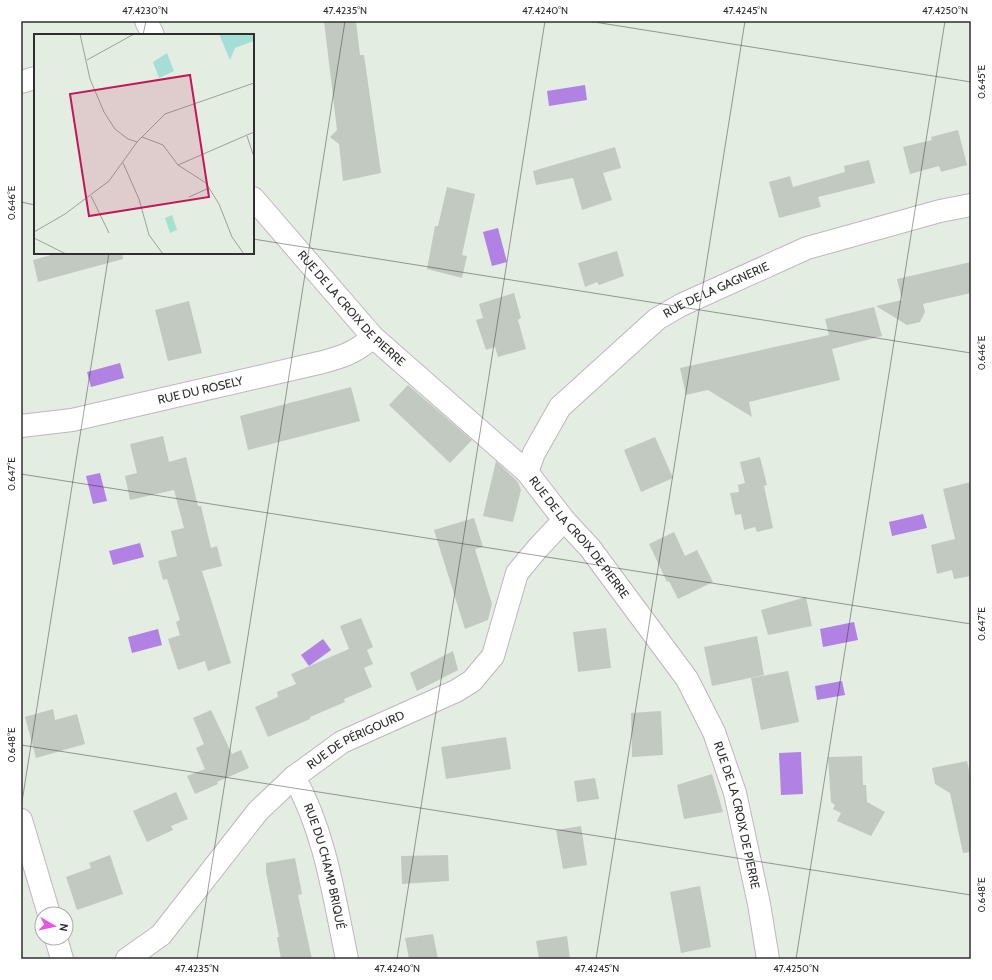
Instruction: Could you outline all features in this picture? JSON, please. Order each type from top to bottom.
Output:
[{"type":"street","points":[[146,21],[152,34]]},
{"type":"street","points":[[21,82],[34,78]]},
{"type":"street","name":"RUE DE LA CROIX DE PIERRE","points":[[254,199],[373,337],[526,472],[564,520],[590,548],[687,679],[714,732],[735,793],[759,904],[768,959]]},
{"type":"street","name":"RUE DE LA GAGNERIE","points":[[526,472],[534,453],[560,407],[658,319],[681,304],[807,248],[940,211],[971,205]]},
{"type":"street","name":"RUE DU ROSELY","points":[[21,426],[72,420],[323,362],[350,354],[373,337]]},
{"type":"street","name":"RUE DE PÉRIGOURD","points":[[127,959],[162,935],[258,811],[294,777],[342,742],[456,691],[472,681],[493,656],[517,573],[564,520]]},
{"type":"street","name":"RUE DU CHAMP BRIQUÉ","points":[[294,777],[305,797],[320,838],[347,959]]},
{"type":"street","points":[[21,820],[47,906]]},
{"type":"street","points":[[58,946],[62,959]]},
{"type":"shaded area","points":[[585,85],[587,100],[549,106],[547,91]]},
{"type":"shaded area","points":[[498,228],[507,262],[492,266],[483,232]]},
{"type":"shaded area","points":[[120,363],[124,378],[91,387],[87,372]]},
{"type":"shaded area","points":[[100,473],[107,501],[93,504],[86,476]]},
{"type":"shaded area","points":[[923,514],[927,528],[892,536],[889,522]]},
{"type":"shaded area","points":[[140,543],[144,557],[113,565],[109,551]]},
{"type":"shaded area","points":[[854,622],[858,640],[823,647],[820,629]]},
{"type":"shaded area","points":[[158,629],[162,645],[132,653],[128,637]]},
{"type":"shaded area","points":[[323,639],[331,650],[309,666],[301,655]]},
{"type":"shaded area","points":[[842,681],[845,695],[817,700],[815,686]]},
{"type":"shaded area","points":[[801,752],[803,794],[781,795],[779,753]]},
{"type":"building","points":[[324,21],[356,21],[360,55],[364,55],[381,173],[343,181],[339,144],[330,137],[337,130]]},
{"type":"building","points":[[958,130],[967,165],[941,172],[939,166],[910,174],[903,147],[932,140],[931,137]]},
{"type":"building","points":[[615,147],[621,168],[603,173],[612,200],[582,210],[573,178],[536,185],[533,171]]},
{"type":"building","points":[[869,160],[875,183],[818,197],[821,207],[779,218],[769,182],[790,176],[793,187],[845,172],[844,166]]},
{"type":"building","points":[[447,187],[475,194],[462,255],[467,256],[462,278],[427,269],[435,226],[438,226]]},
{"type":"building","points":[[617,251],[624,276],[599,285],[597,282],[585,287],[578,263]]},
{"type":"building","points":[[54,254],[122,254],[123,259],[38,282],[33,260]]},
{"type":"building","points":[[971,262],[971,293],[923,304],[925,312],[920,322],[907,325],[876,306],[902,300],[897,279]]},
{"type":"building","points":[[514,293],[521,318],[518,320],[526,349],[498,357],[495,347],[486,350],[476,320],[483,318],[479,304]]},
{"type":"building","points":[[189,301],[202,353],[168,361],[155,310]]},
{"type":"building","points":[[874,307],[882,336],[832,349],[840,380],[749,402],[752,417],[708,390],[686,395],[680,368],[829,335],[825,319]]},
{"type":"building","points":[[408,385],[472,440],[450,463],[389,405]]},
{"type":"building","points":[[351,387],[360,421],[248,450],[240,416]]},
{"type":"building","points":[[163,436],[169,462],[186,457],[198,506],[201,506],[211,548],[217,546],[222,566],[202,571],[231,663],[208,671],[205,661],[178,670],[168,639],[180,635],[176,622],[180,620],[167,579],[163,580],[158,561],[177,556],[171,531],[184,528],[174,490],[130,500],[125,476],[137,473],[130,444]]},
{"type":"building","points":[[655,437],[673,478],[641,492],[624,450]]},
{"type":"building","points":[[760,457],[767,485],[764,486],[773,528],[757,532],[755,527],[744,530],[741,514],[735,515],[730,493],[739,492],[738,485],[745,483],[740,462]]},
{"type":"building","points":[[496,461],[518,482],[521,490],[513,522],[483,516]]},
{"type":"building","points":[[971,482],[971,576],[954,579],[952,570],[937,574],[931,545],[955,539],[943,489]]},
{"type":"building","points":[[474,518],[483,547],[475,549],[492,604],[488,620],[465,629],[434,530]]},
{"type":"building","points":[[674,532],[685,556],[697,550],[713,582],[678,599],[669,581],[667,582],[649,544]]},
{"type":"building","points":[[806,597],[812,626],[768,635],[761,610]]},
{"type":"building","points":[[361,618],[373,647],[367,650],[373,664],[364,668],[372,687],[344,699],[345,702],[310,717],[310,719],[268,737],[255,707],[278,697],[277,692],[296,684],[291,674],[349,649],[340,626]]},
{"type":"building","points":[[606,628],[611,668],[578,672],[573,632]]},
{"type":"building","points":[[757,636],[764,675],[712,686],[704,647]]},
{"type":"building","points":[[453,651],[458,670],[417,691],[410,673]]},
{"type":"building","points":[[788,671],[799,722],[761,730],[751,678]]},
{"type":"building","points":[[53,709],[55,720],[77,714],[85,744],[36,758],[25,717]]},
{"type":"building","points":[[211,710],[232,754],[241,750],[249,768],[217,782],[218,784],[195,794],[187,776],[205,769],[196,748],[204,744],[193,718]]},
{"type":"building","points":[[661,711],[663,755],[632,757],[631,713]]},
{"type":"building","points":[[506,737],[511,769],[446,779],[441,747]]},
{"type":"building","points":[[862,756],[863,785],[866,785],[867,802],[885,812],[871,836],[837,821],[841,813],[833,809],[835,805],[831,802],[828,757]]},
{"type":"building","points":[[967,761],[971,779],[971,852],[963,853],[950,793],[935,784],[932,768]]},
{"type":"building","points":[[712,774],[723,812],[684,819],[677,785]]},
{"type":"building","points":[[595,778],[599,799],[577,802],[574,781]]},
{"type":"building","points":[[176,792],[188,819],[171,826],[173,830],[147,842],[133,811]]},
{"type":"building","points":[[581,826],[587,865],[563,869],[556,830]]},
{"type":"building","points":[[110,855],[123,894],[77,910],[66,877],[91,868],[89,863]]},
{"type":"building","points":[[448,855],[449,881],[402,884],[401,856]]},
{"type":"building","points":[[295,858],[302,894],[298,895],[312,959],[281,959],[277,937],[279,937],[266,872],[266,863]]},
{"type":"building","points":[[700,886],[711,947],[681,953],[670,892]]},
{"type":"building","points":[[433,934],[438,959],[409,959],[405,938]]},
{"type":"building","points":[[567,936],[570,959],[539,959],[536,941]]}]
